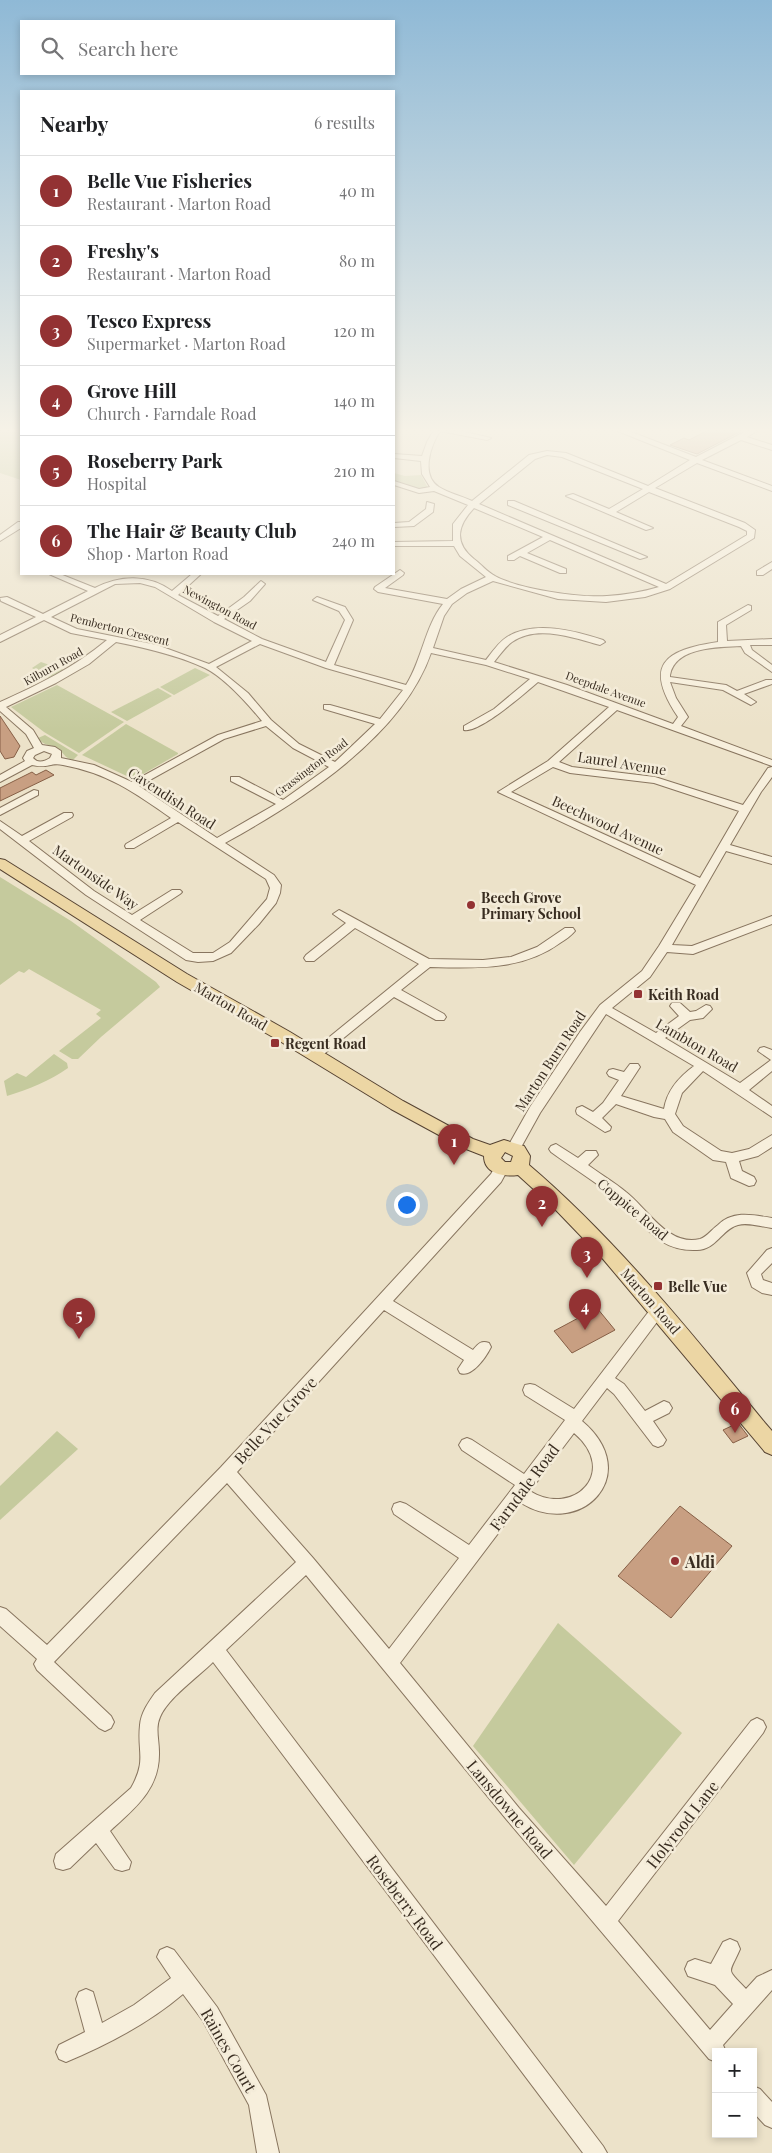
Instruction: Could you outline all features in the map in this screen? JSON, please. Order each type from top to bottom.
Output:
[{"type":"main road","name":"Marton Road","points":[[0,864],[182,978],[405,1109],[467,1143],[493,1152]]},
{"type":"main road","points":[[504,1146],[514,1148],[523,1156],[519,1166],[510,1170],[501,1169],[494,1163],[493,1152],[504,1146]]},
{"type":"main road","name":"Marton Road","points":[[519,1166],[551,1193],[590,1231],[727,1390],[772,1446]]},
{"type":"street","points":[[0,539],[15,528]]},
{"type":"street","points":[[457,528],[457,543],[463,554],[492,578],[540,593],[606,599],[668,587],[749,538],[751,530],[748,528]]},
{"type":"street","points":[[528,528],[668,587]]},
{"type":"street","points":[[574,528],[643,558]]},
{"type":"street","points":[[561,542],[580,531]]},
{"type":"street","points":[[511,558],[549,537]]},
{"type":"street","points":[[395,544],[406,546],[457,543]]},
{"type":"street","points":[[520,553],[562,568]]},
{"type":"street","points":[[56,575],[94,590]]},
{"type":"street","points":[[172,594],[196,575]]},
{"type":"street","points":[[389,575],[397,576],[378,589],[449,602]]},
{"type":"street","name":"Newington Road","points":[[0,639],[112,582],[141,577],[217,620],[259,641],[329,666],[409,688]]},
{"type":"street","name":"Grassington Road","points":[[217,843],[283,804],[336,766],[382,723],[409,688],[428,650],[441,614],[449,602],[462,592],[492,578]]},
{"type":"street","points":[[217,620],[246,599],[260,584]]},
{"type":"street","name":"Pemberton Crescent","points":[[4,599],[74,631],[154,647],[210,667],[246,695],[268,722],[296,746],[336,766]]},
{"type":"street","points":[[317,600],[342,608],[349,620],[329,666]]},
{"type":"street","points":[[722,644],[721,624],[748,608]]},
{"type":"street","points":[[488,663],[511,638],[529,632],[546,631],[599,642]]},
{"type":"street","name":"Kilburn Road","points":[[0,706],[86,662],[112,640]]},
{"type":"street","points":[[210,667],[259,641]]},
{"type":"street","points":[[744,642],[748,652],[772,669]]},
{"type":"street","points":[[675,728],[684,717],[667,691],[666,670],[670,661],[683,653],[722,644],[772,642]]},
{"type":"street","name":"Deepdale Avenue","points":[[428,650],[488,663],[537,678],[772,763]]},
{"type":"street","points":[[467,728],[497,711],[537,678]]},
{"type":"street","points":[[667,679],[726,688],[751,702]]},
{"type":"street","points":[[737,694],[769,682]]},
{"type":"street","points":[[0,706],[30,732],[39,749]]},
{"type":"street","points":[[552,763],[615,706]]},
{"type":"street","points":[[328,707],[382,723]]},
{"type":"street","points":[[132,786],[221,737],[268,722]]},
{"type":"street","points":[[0,779],[31,762],[43,765],[55,760],[58,755],[55,751],[48,748],[39,749],[29,755],[31,762]]},
{"type":"street","name":"Cavendish Road","points":[[55,760],[90,767],[132,786],[270,877],[275,884],[276,892],[272,900],[231,947],[220,954],[207,958],[190,957],[177,951]]},
{"type":"street","name":"Beechwood Avenue","points":[[552,763],[503,792],[701,884]]},
{"type":"street","name":"Laurel Avenue","points":[[552,763],[570,770],[655,780],[745,809]]},
{"type":"street","points":[[772,770],[722,846],[664,948],[693,950],[772,920]]},
{"type":"street","points":[[235,779],[283,804]]},
{"type":"street","points":[[0,812],[34,793]]},
{"type":"street","points":[[21,841],[68,815]]},
{"type":"street","points":[[130,846],[178,818]]},
{"type":"street","name":"Martonside Way","points":[[0,824],[90,893],[177,951]]},
{"type":"street","points":[[722,846],[772,861]]},
{"type":"street","points":[[131,920],[176,892]]},
{"type":"street","points":[[339,914],[353,924],[427,963],[491,964],[515,961],[539,952],[570,931]]},
{"type":"street","points":[[310,958],[353,924]]},
{"type":"street","name":"Marton Burn Road","points":[[514,1148],[546,1093],[584,1034],[604,1008],[646,974],[664,948]]},
{"type":"street","points":[[315,1055],[427,963]]},
{"type":"street","points":[[393,991],[440,1018]]},
{"type":"street","points":[[676,1006],[687,1016]]},
{"type":"street","name":"Lambton Road","points":[[604,1008],[742,1089],[772,1112]]},
{"type":"street","points":[[657,1038],[687,1016],[699,1015],[706,1009]]},
{"type":"street","points":[[742,1089],[772,1064]]},
{"type":"street","points":[[703,1065],[682,1081],[674,1094],[669,1114],[678,1129],[718,1156],[732,1158],[752,1153],[772,1140]]},
{"type":"street","points":[[593,1119],[608,1106],[634,1067]]},
{"type":"street","points":[[613,1073],[626,1078]]},
{"type":"street","points":[[614,1098],[660,1114],[669,1114]]},
{"type":"street","points":[[582,1111],[605,1127]]},
{"type":"street","name":"Coppice Road","points":[[556,1149],[622,1196],[658,1232],[676,1244],[699,1245],[709,1241],[727,1224],[736,1220],[745,1218],[772,1222]]},
{"type":"street","points":[[579,1165],[591,1155]]},
{"type":"street","points":[[732,1158],[736,1174],[749,1181]]},
{"type":"street","name":"Belle Vue Grove","points":[[45,1660],[227,1472],[496,1178],[501,1169]]},
{"type":"street","points":[[772,1254],[754,1272],[757,1283],[767,1289],[772,1289]]},
{"type":"street","points":[[383,1302],[474,1358]]},
{"type":"street","name":"Farndale Road","points":[[389,1662],[658,1310]]},
{"type":"street","points":[[606,1379],[619,1389],[644,1419],[658,1440]]},
{"type":"street","points":[[467,1445],[539,1504],[559,1506],[578,1502],[597,1484],[602,1468],[600,1451],[591,1437],[574,1421],[530,1390]]},
{"type":"street","points":[[644,1419],[664,1408]]},
{"type":"street","name":"Lansdowne Road","points":[[227,1472],[307,1563],[513,1814],[712,2048]]},
{"type":"street","points":[[400,1509],[471,1556]]},
{"type":"street","points":[[63,1861],[137,1794],[144,1783],[150,1760],[148,1722],[152,1710],[161,1699],[307,1563]]},
{"type":"street","points":[[0,1615],[105,1722]]},
{"type":"street","name":"Roseberry Road","points":[[215,1650],[596,2153]]},
{"type":"street","name":"Holyrood Lane","points":[[606,1921],[758,1727]]},
{"type":"street","points":[[98,1830],[122,1862]]},
{"type":"street","points":[[721,1977],[720,1964],[730,1949]]},
{"type":"street","name":"Raines Court","points":[[167,1957],[210,2014],[259,2102],[268,2153]]},
{"type":"street","points":[[695,1969],[721,1977],[746,2004]]},
{"type":"street","points":[[66,2052],[130,2021],[184,1980]]},
{"type":"street","points":[[714,2048],[746,2004],[764,1984],[772,1980]]},
{"type":"street","points":[[86,1999],[96,2037]]},
{"type":"street","points":[[757,2101],[772,2118]]},
{"type":"green space","points":[[41,662],[64,670],[49,678],[32,668]]},
{"type":"green space","points":[[195,668],[210,675],[174,695],[160,687]]},
{"type":"green space","points":[[57,685],[124,722],[79,753],[44,732],[11,707]]},
{"type":"green space","points":[[158,688],[172,696],[127,721],[111,712]]},
{"type":"green space","points":[[126,724],[178,754],[138,777],[131,778],[82,755]]},
{"type":"green space","points":[[45,735],[78,755],[73,760],[65,756],[57,748],[43,743],[38,738]]},
{"type":"green space","points":[[0,877],[71,921],[156,982],[160,987],[78,1059],[72,1059],[59,1051],[101,1018],[96,1014],[101,1010],[29,969],[24,973],[19,971],[0,985]]},
{"type":"green space","points":[[54,1054],[67,1063],[68,1068],[39,1084],[7,1096],[4,1081],[17,1073],[26,1077]]},
{"type":"green space","points":[[57,1431],[78,1449],[0,1520],[0,1486]]},
{"type":"green space","points":[[558,1623],[682,1733],[574,1865],[473,1746]]},
{"type":"building","points":[[0,716],[20,746],[14,757],[5,759],[0,751]]},
{"type":"building","points":[[46,770],[54,775],[0,801],[0,788],[32,772],[36,775]]},
{"type":"building","points":[[597,1308],[615,1330],[572,1353],[554,1331]]},
{"type":"building","points":[[738,1423],[748,1436],[733,1443],[723,1430]]},
{"type":"building","name":"Aldi","points":[[680,1506],[732,1546],[671,1618],[618,1576]]},
{"type":"place","name":"Beech Grove Primary School","points":[[471,905]]},
{"type":"place","name":"Keith Road","points":[[638,994]]},
{"type":"place","name":"Regent Road","points":[[275,1043]]},
{"type":"place","name":"Belle Vue Fisheries","points":[[454,1165]]},
{"type":"place","name":"Freshy's","points":[[542,1227]]},
{"type":"place","name":"Tesco Express","points":[[587,1278]]},
{"type":"place","name":"Belle Vue","points":[[658,1286]]},
{"type":"place","name":"Grove Hill","points":[[585,1330]]},
{"type":"place","name":"Roseberry Park","points":[[79,1339]]},
{"type":"place","name":"The Hair & Beauty Club","points":[[735,1433]]},
{"type":"place","name":"Aldi","points":[[675,1561]]}]
